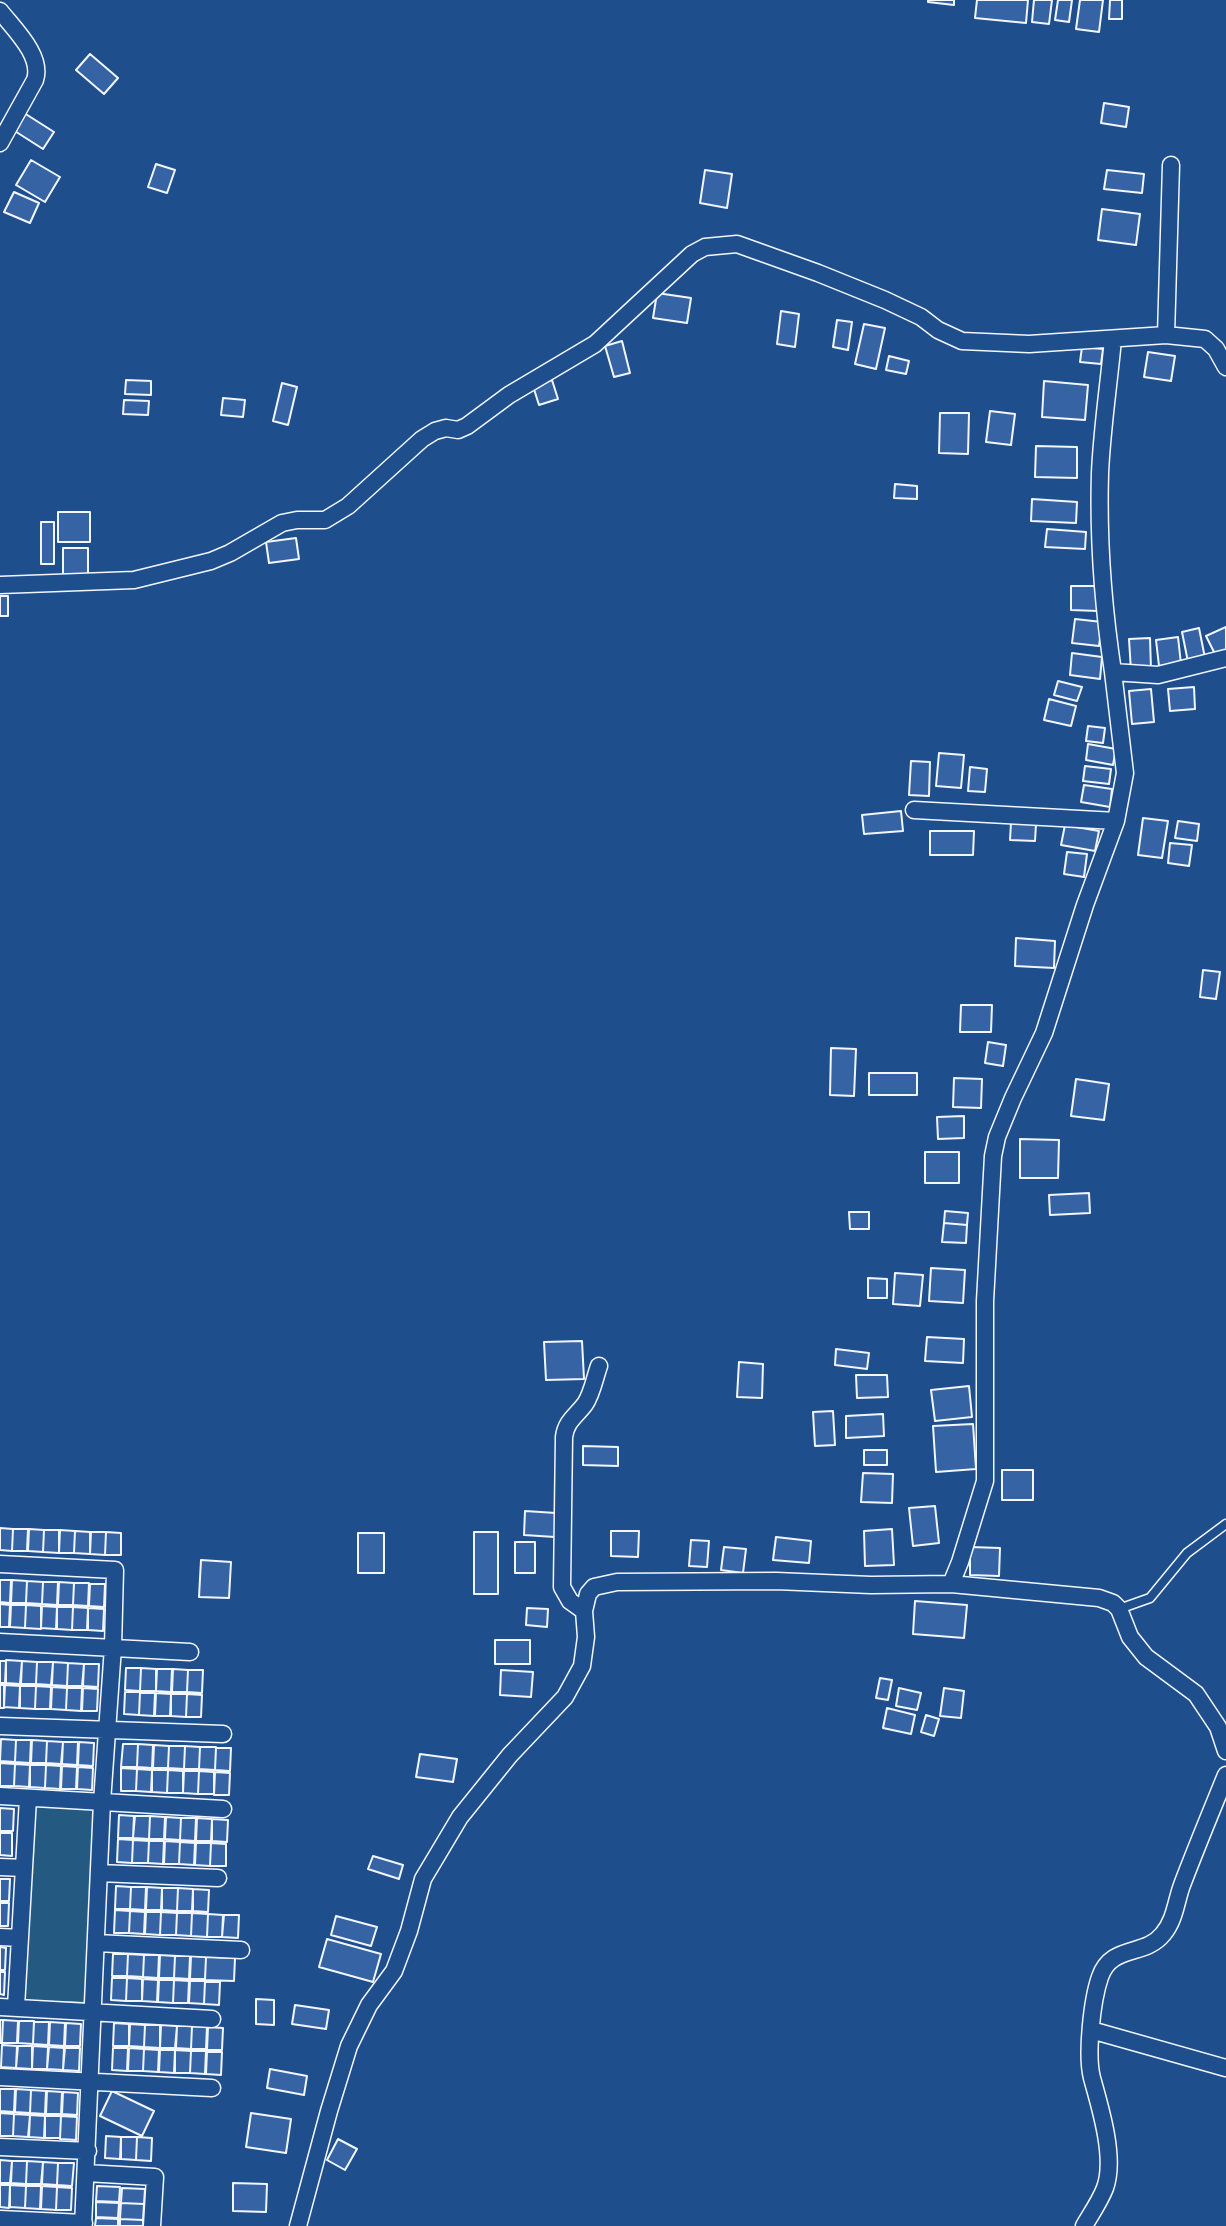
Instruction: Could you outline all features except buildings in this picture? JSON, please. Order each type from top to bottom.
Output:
[{"type":"street","points":[[0,11],[31,52],[37,69],[35,80],[0,143]]},
{"type":"street","points":[[1166,335],[1171,165]]},
{"type":"street","points":[[0,585],[134,580],[211,561],[282,523],[325,520],[348,506],[422,439],[435,431],[446,428],[458,430],[467,426],[509,395],[596,344],[692,254],[705,247],[737,244],[818,273],[921,317],[938,330],[962,341],[1029,344],[1166,335],[1205,339],[1216,349],[1226,367]]},
{"type":"street","points":[[951,1584],[985,1481],[985,1301],[993,1156],[997,1136],[1045,1033],[1085,905],[1116,821],[1125,774],[1102,571],[1100,473],[1113,339]]},
{"type":"street","points":[[1113,672],[1158,674],[1226,658]]},
{"type":"street","points":[[914,810],[1116,821]]},
{"type":"street","points":[[584,1611],[570,1601],[562,1587],[564,1437],[565,1427],[585,1404],[599,1366]]},
{"type":"street","points":[[0,1564],[116,1570],[102,1802],[84,2224],[0,2219]]},
{"type":"street","points":[[298,2226],[349,2046],[369,2005],[394,1971],[409,1931],[423,1879],[460,1817],[510,1755],[565,1697],[576,1679],[582,1666],[586,1637],[584,1611],[588,1594],[594,1587],[617,1582],[776,1581],[919,1586],[951,1584],[1099,1598],[1113,1603],[1119,1609],[1130,1637],[1146,1657],[1196,1694],[1218,1727],[1226,1751]]},
{"type":"street","points":[[0,1642],[190,1652]]},
{"type":"street","points":[[0,1726],[223,1734]]},
{"type":"street","points":[[1084,2226],[1105,2187],[1108,2168],[1104,2118],[1091,2075],[1093,2004],[1100,1976],[1107,1962],[1162,1937],[1171,1923],[1181,1887],[1226,1775]]},
{"type":"street","points":[[0,1796],[223,1809]]},
{"type":"street","points":[[28,1798],[20,1938],[8,2007],[212,2019]]},
{"type":"street","points":[[0,1867],[24,1868]]},
{"type":"street","points":[[99,1873],[218,1878]]},
{"type":"street","points":[[0,1937],[20,1938]]},
{"type":"street","points":[[96,1943],[241,1950]]},
{"type":"street","points":[[1091,2030],[1226,2068]]},
{"type":"street","points":[[0,2077],[212,2088]]},
{"type":"street","points":[[0,2147],[88,2151]]},
{"type":"street","points":[[86,2173],[155,2177],[152,2226]]},
{"type":"lane","points":[[1119,1609],[1150,1598],[1186,1553],[1226,1524]]},
{"type":"shaded area","points":[[33,1805],[96,1808],[86,2003],[24,2001]]}]
